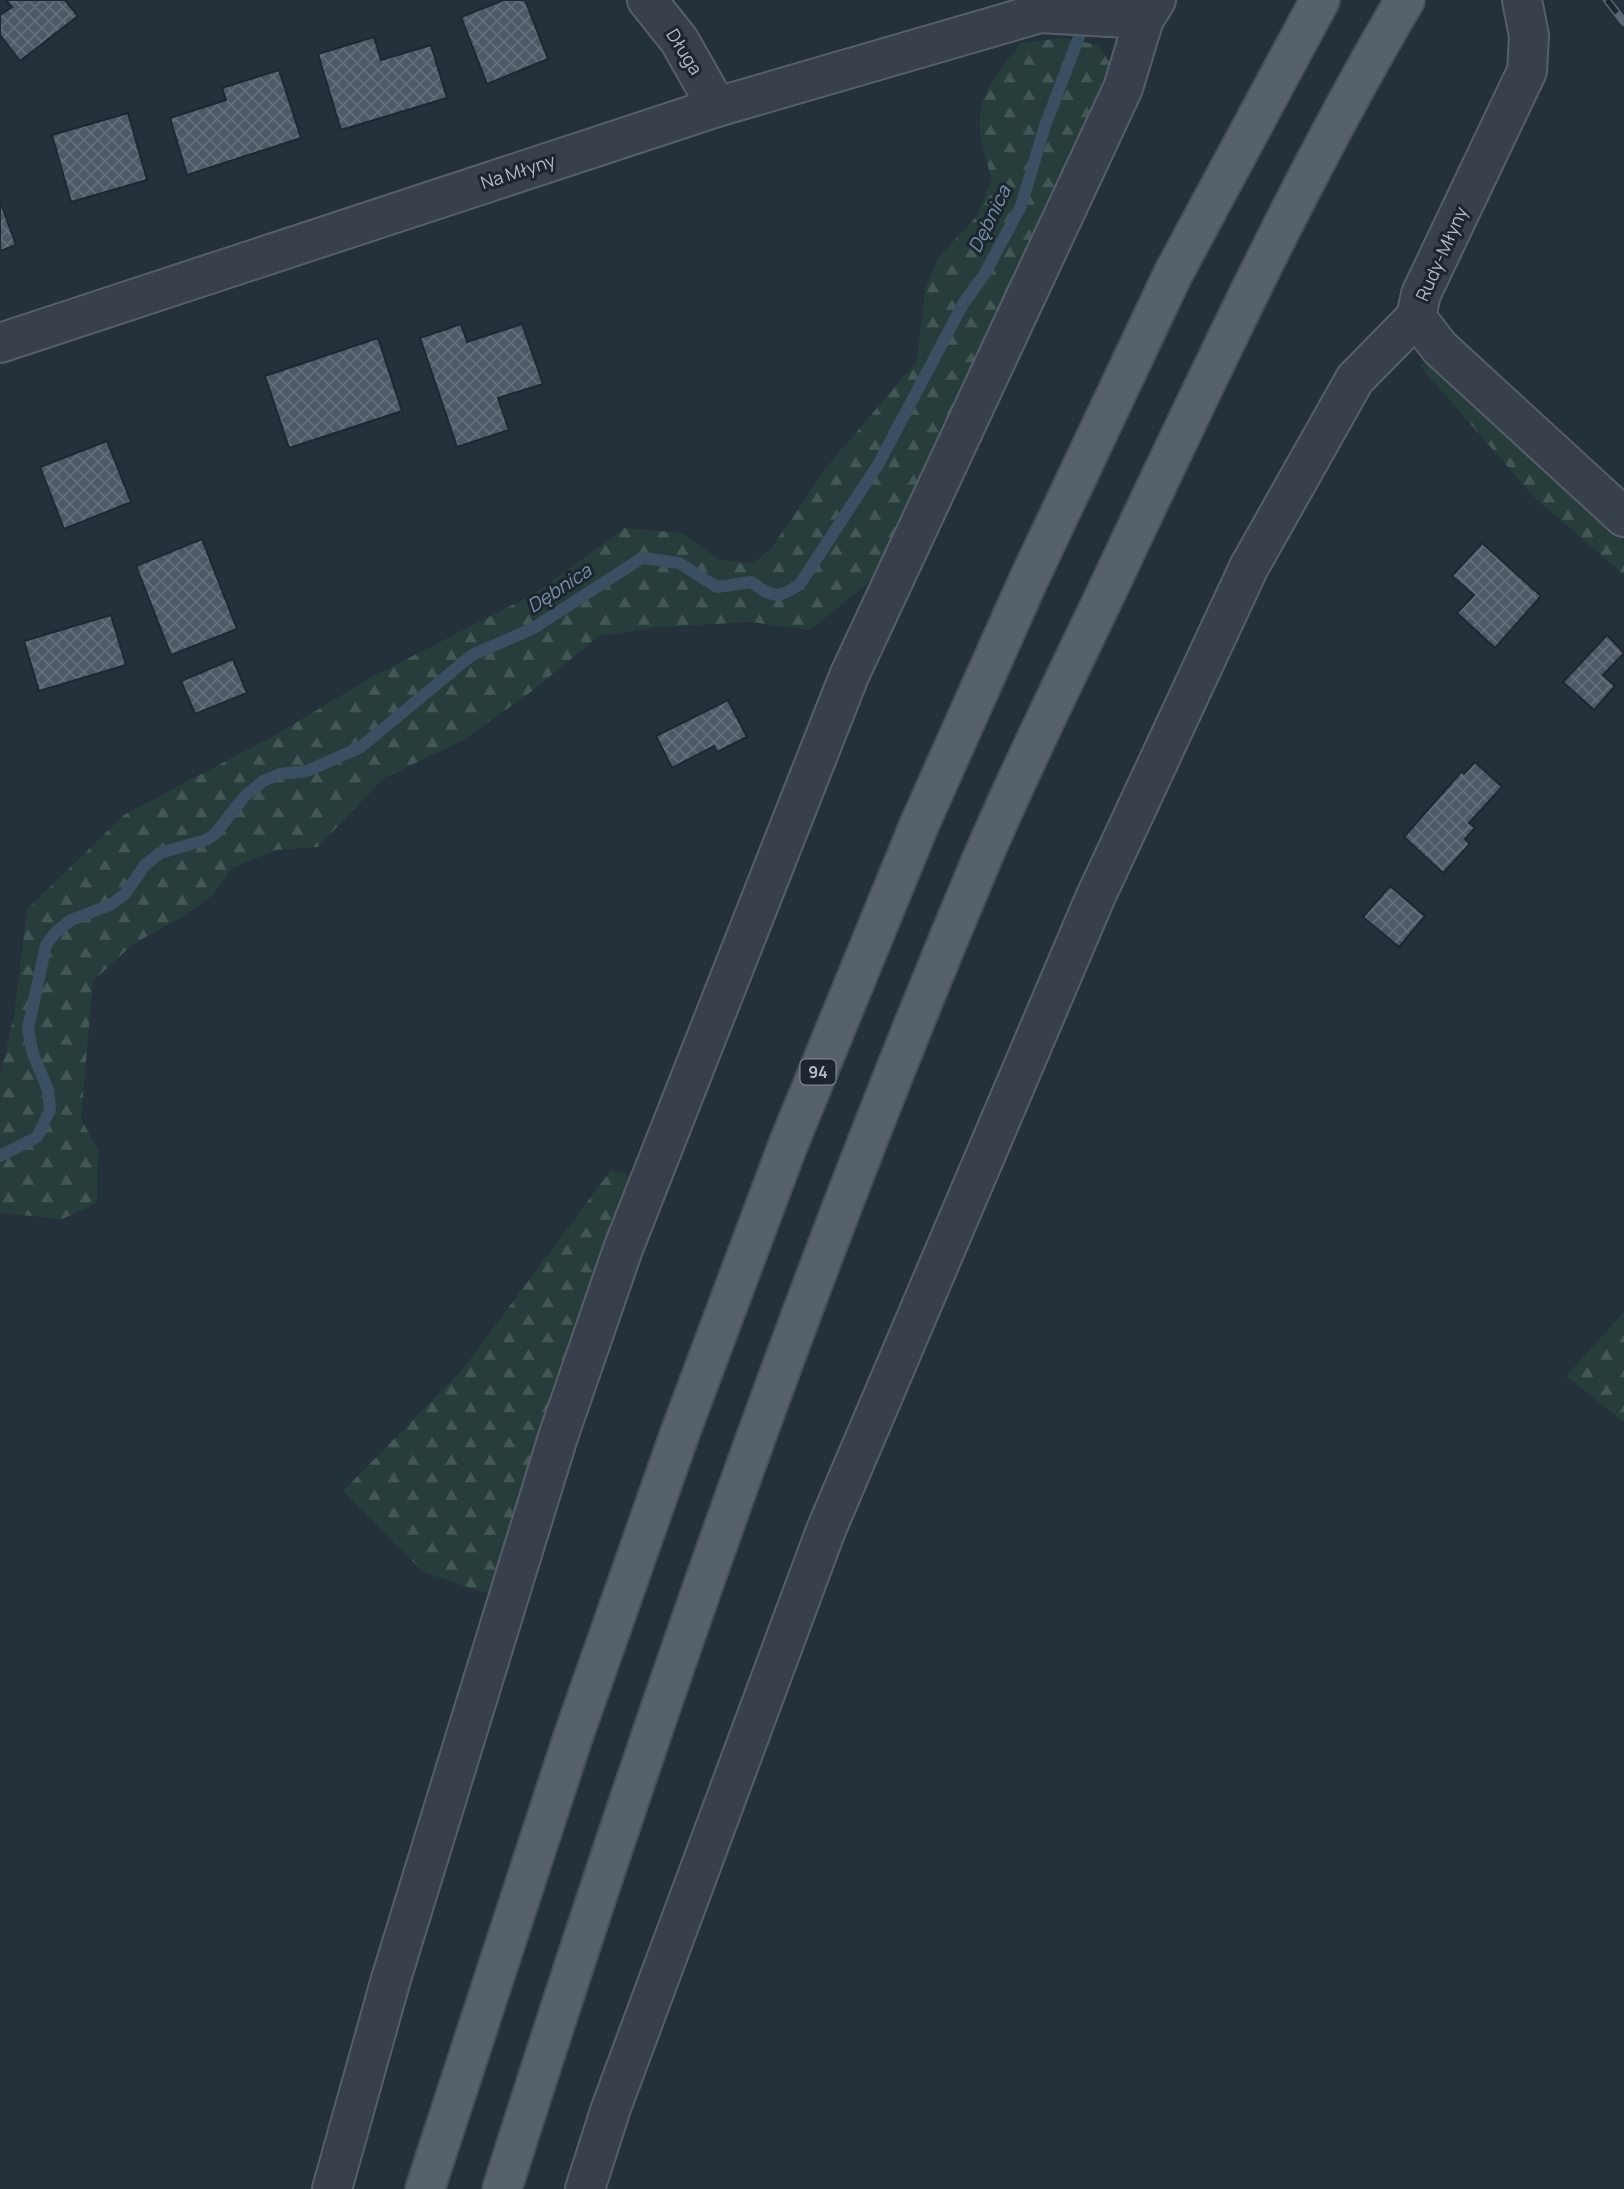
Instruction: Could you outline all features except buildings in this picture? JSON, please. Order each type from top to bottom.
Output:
[{"type":"main road","name":"94","points":[[425,2189],[573,1737],[680,1433],[788,1145],[920,823],[1028,581],[1173,274],[1320,0]]},
{"type":"main road","points":[[502,2189],[645,1754],[859,1158],[972,884],[1240,310],[1401,6]]},
{"type":"street","name":"Długa","points":[[647,0],[678,40],[717,107]]},
{"type":"street","name":"Rudy-Młyny","points":[[1522,0],[1529,36],[1527,71],[1421,294],[1416,317],[1440,348],[1624,517]]},
{"type":"street","name":"Na Młyny","points":[[0,343],[717,107],[1042,6]]},
{"type":"street","points":[[332,2189],[391,1979],[558,1437],[623,1249],[849,676],[1123,88],[1150,10],[1042,6]]},
{"type":"street","points":[[585,2189],[611,2108],[826,1530],[1095,898],[1249,567],[1354,379],[1416,317]]},
{"type":"green space","points":[[1063,38],[1098,45],[1114,69],[901,531],[868,583],[810,630],[751,622],[658,627],[599,636],[532,691],[462,741],[384,778],[318,847],[276,850],[232,868],[213,895],[182,917],[133,944],[93,981],[81,1119],[98,1150],[97,1203],[62,1219],[0,1213],[0,1075],[14,1016],[27,909],[124,815],[277,734],[372,677],[537,592],[625,528],[682,533],[718,559],[753,563],[770,550],[825,469],[917,361],[925,290],[938,258],[977,216],[992,179],[981,137],[980,120],[982,106],[995,77],[1021,43]]},
{"type":"green space","points":[[1444,349],[1624,526],[1624,575],[1534,497],[1420,366]]},
{"type":"green space","points":[[611,1170],[647,1181],[506,1600],[423,1572],[343,1491],[462,1370]]},
{"type":"green space","points":[[1624,1312],[1624,1422],[1566,1376]]},
{"type":"waterway","name":"Dębnica","points":[[0,1156],[37,1137],[50,1110],[48,1090],[33,1054],[28,1029],[46,945],[55,933],[71,920],[110,905],[125,894],[145,865],[160,853],[206,840],[215,834],[244,797],[263,781],[280,774],[307,771],[361,747],[472,655],[532,629],[642,558],[679,563],[717,587],[751,582],[775,595],[786,593],[800,584],[879,463],[963,304],[984,275],[1021,206],[1045,126],[1080,34]]},
{"type":"railway","points":[[1607,0],[1624,22]]}]
